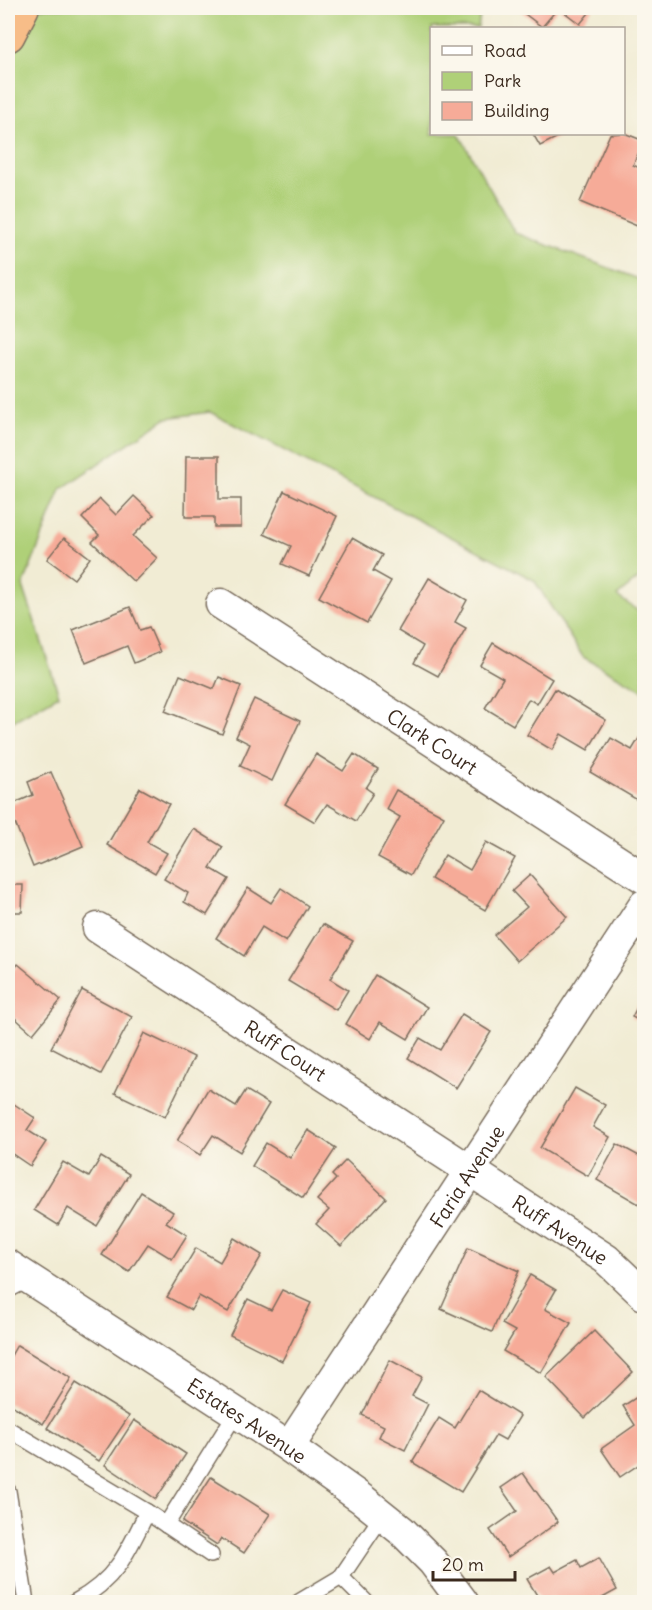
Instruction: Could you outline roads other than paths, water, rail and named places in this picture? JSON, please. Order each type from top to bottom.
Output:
[{"type":"highway","points":[[8,35],[22,8]]},
{"type":"street","name":"Clark Court","points":[[221,604],[645,878]]},
{"type":"street","name":"Faria Avenue","points":[[288,1447],[471,1172],[645,904]]},
{"type":"street","name":"Ruff Court","points":[[98,928],[471,1172]]},
{"type":"street","name":"Ruff Avenue","points":[[471,1172],[606,1259],[645,1295]]},
{"type":"street","name":"Estates Avenue","points":[[15,1278],[288,1447],[382,1516],[433,1562],[463,1602]]},
{"type":"lane","points":[[166,1525],[236,1413]]},
{"type":"lane","points":[[8,1429],[147,1512],[211,1555]]},
{"type":"lane","points":[[8,1491],[26,1602]]},
{"type":"lane","points":[[75,1602],[93,1593],[117,1570],[147,1512]]},
{"type":"lane","points":[[299,1602],[341,1577],[382,1516]]},
{"type":"lane","points":[[341,1577],[366,1602]]}]
